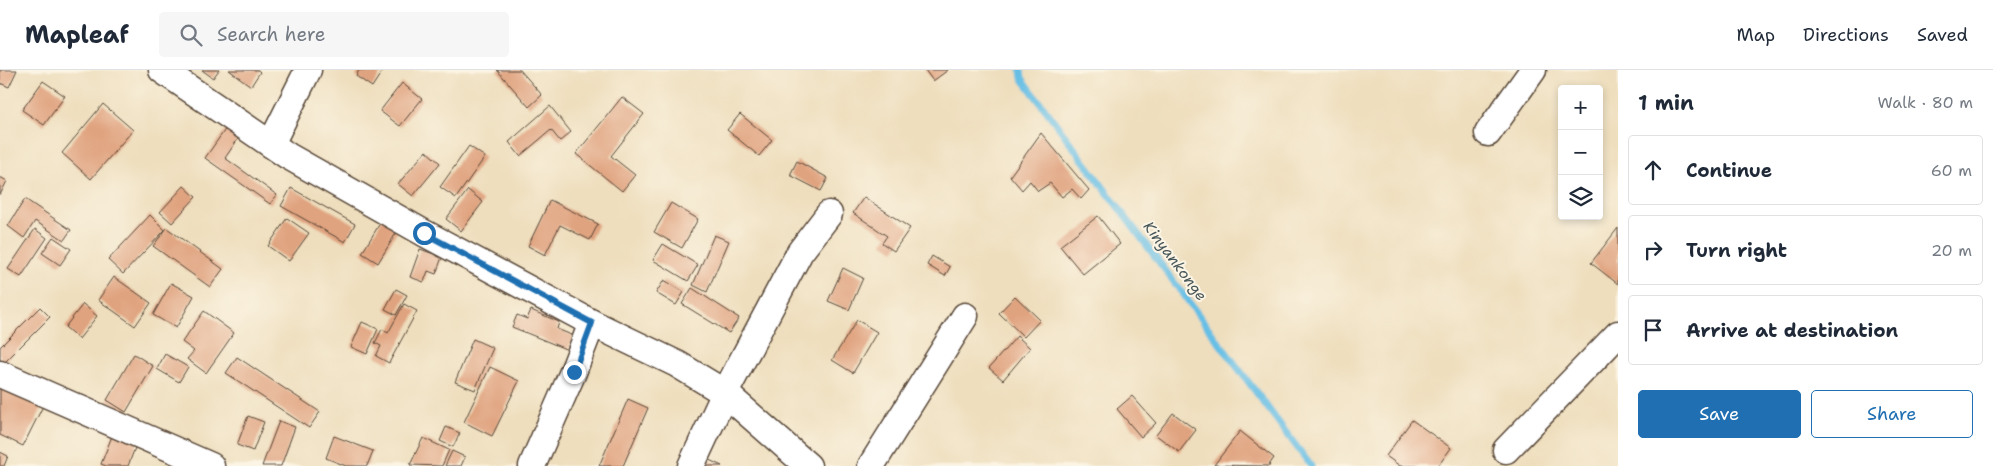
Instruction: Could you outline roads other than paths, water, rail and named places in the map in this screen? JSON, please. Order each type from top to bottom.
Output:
[{"type":"street","points":[[162,70],[288,156],[424,233],[592,323],[677,364],[725,394],[808,466]]},
{"type":"street","points":[[271,144],[308,70]]},
{"type":"street","points":[[1488,133],[1533,70]]},
{"type":"street","points":[[691,466],[725,394],[800,252],[829,214]]},
{"type":"street","points":[[871,466],[965,316]]},
{"type":"street","points":[[532,466],[574,372],[592,323]]},
{"type":"street","points":[[1506,450],[1618,334]]},
{"type":"street","points":[[0,374],[210,466]]},
{"type":"waterway","name":"Kinyankonge","points":[[1021,70],[1022,78],[1311,466]]}]
